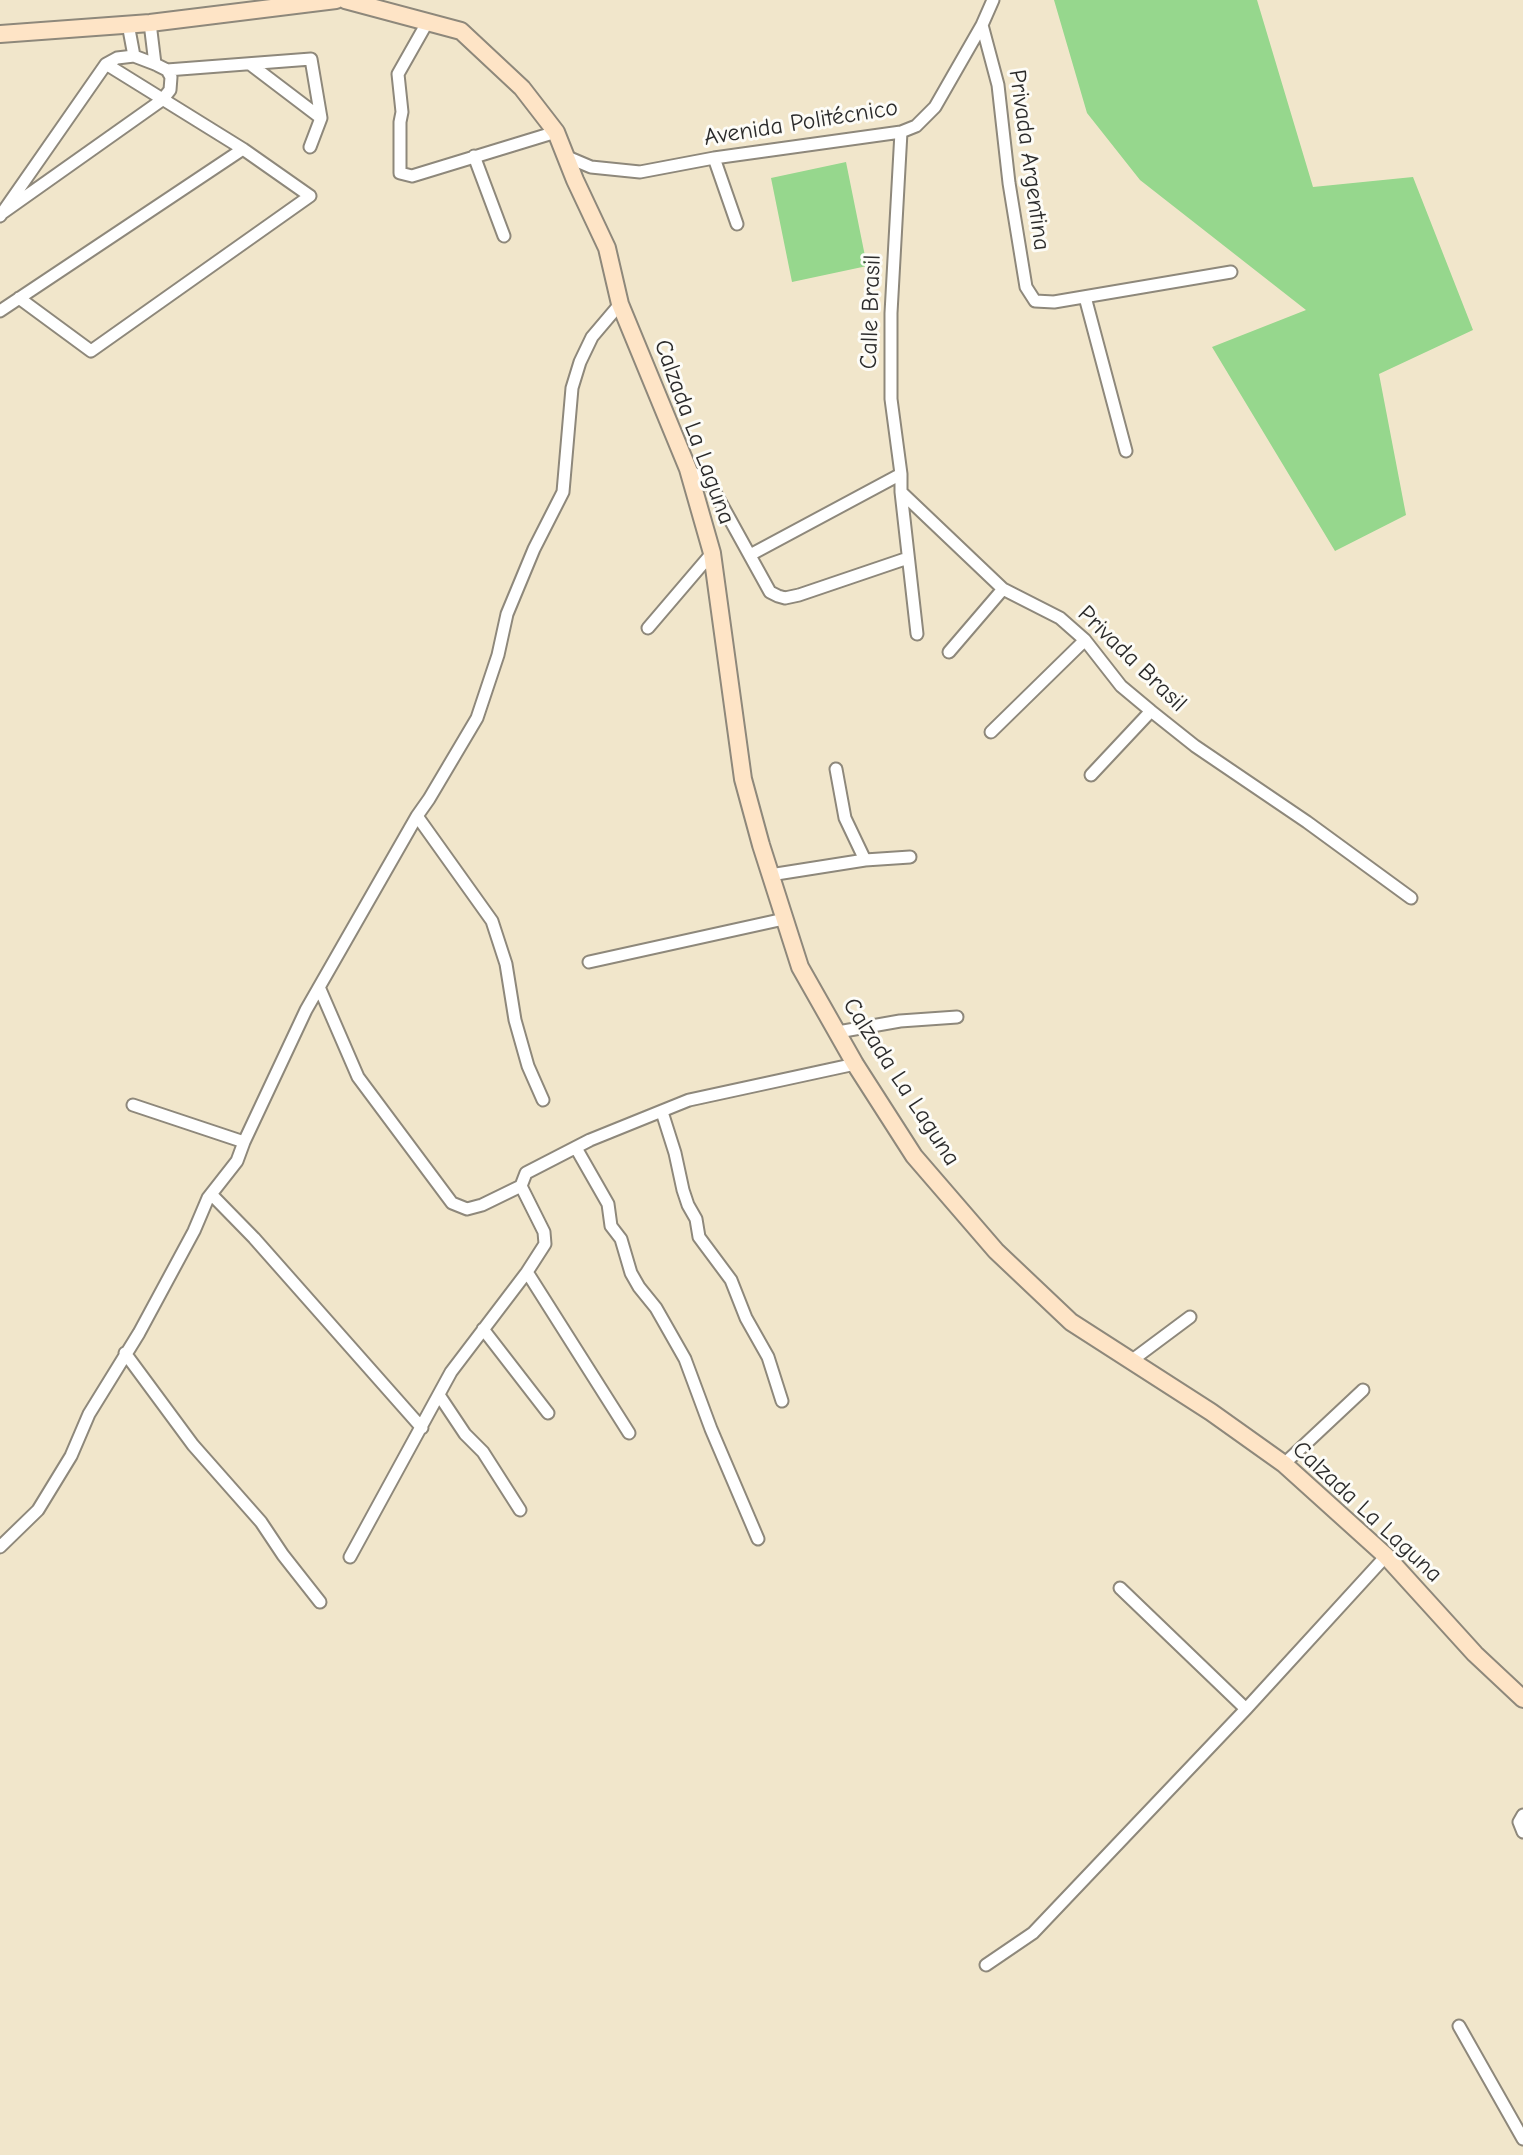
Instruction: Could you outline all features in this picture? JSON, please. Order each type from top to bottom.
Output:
[{"type":"street","points":[[0,34],[150,23],[336,0]]},
{"type":"street","name":"Calzada La Laguna","points":[[345,0],[461,31],[522,88],[553,125],[607,248],[620,304],[688,469],[712,553],[743,779],[800,967],[855,1064],[914,1156],[996,1251],[1071,1322],[1211,1412],[1284,1464],[1386,1556],[1475,1654],[1523,1699]]},
{"type":"street","name":"Avenida Politécnico","points":[[565,156],[591,167],[640,172],[714,158],[901,132],[916,126],[935,107],[993,0]]},
{"type":"street","points":[[428,21],[398,74],[402,112],[400,173],[412,176],[556,132]]},
{"type":"street","points":[[150,23],[155,64]]},
{"type":"street","points":[[128,24],[134,56]]},
{"type":"street","name":"Privada Argentina","points":[[982,25],[998,85],[1026,287],[1035,301],[1054,302],[1085,297]]},
{"type":"street","points":[[0,215],[106,64],[117,58],[134,56],[167,70],[311,59],[321,118],[310,147]]},
{"type":"street","points":[[19,298],[91,351],[310,196],[243,149],[106,64]]},
{"type":"street","points":[[250,64],[321,118]]},
{"type":"street","points":[[0,215],[162,100],[170,90],[171,77],[167,70]]},
{"type":"street","name":"Calle Brasil","points":[[901,132],[891,313],[891,399],[917,634]]},
{"type":"street","points":[[0,311],[243,149]]},
{"type":"street","points":[[474,156],[504,236]]},
{"type":"street","points":[[714,158],[737,224]]},
{"type":"street","points":[[1126,451],[1085,297],[1231,272]]},
{"type":"street","points":[[0,1547],[38,1510],[71,1456],[89,1414],[139,1333],[211,1194],[237,1161],[306,1010],[477,718],[498,655],[507,614],[534,549],[563,492],[572,388],[580,362],[592,337],[620,304]]},
{"type":"street","points":[[688,469],[712,487],[770,592],[785,598],[908,558]]},
{"type":"street","points":[[750,555],[901,474]]},
{"type":"street","name":"Privada Brasil","points":[[901,492],[1003,589],[1060,618],[1085,640],[1121,686],[1201,751],[1411,898]]},
{"type":"street","points":[[648,628],[712,553]]},
{"type":"street","points":[[949,652],[1003,589]]},
{"type":"street","points":[[991,732],[1085,640]]},
{"type":"street","points":[[1091,775],[1151,711]]},
{"type":"street","points":[[836,769],[845,818],[865,860]]},
{"type":"street","points":[[417,816],[492,921],[506,964],[515,1020],[543,1100]]},
{"type":"street","points":[[770,875],[865,860],[910,857]]},
{"type":"street","points":[[589,962],[784,919]]},
{"type":"street","points":[[319,987],[358,1077],[452,1203],[467,1209],[521,1186],[526,1173],[590,1140],[689,1100],[855,1064]]},
{"type":"street","points":[[838,1032],[916,1019],[957,1017]]},
{"type":"street","points":[[133,1105],[244,1142]]},
{"type":"street","points":[[662,1112],[699,1237],[731,1280],[746,1318],[768,1357],[782,1401]]},
{"type":"street","points":[[576,1148],[608,1204],[611,1226],[621,1239],[631,1273],[656,1308],[685,1359],[758,1539]]},
{"type":"street","points":[[350,1557],[451,1372],[545,1244],[544,1232],[521,1186]]},
{"type":"street","points":[[211,1194],[254,1238],[422,1428]]},
{"type":"street","points":[[527,1272],[629,1433]]},
{"type":"street","points":[[1131,1361],[1190,1317]]},
{"type":"street","points":[[483,1329],[548,1413]]},
{"type":"street","points":[[125,1353],[193,1445],[261,1522],[320,1602]]},
{"type":"street","points":[[1284,1464],[1363,1390]]},
{"type":"street","points":[[439,1395],[465,1434],[483,1452],[520,1510]]},
{"type":"street","points":[[986,1965],[1033,1933],[1386,1556]]},
{"type":"street","points":[[1120,1588],[1246,1709]]},
{"type":"street","points":[[1523,1815],[1519,1822],[1523,1832]]},
{"type":"street","points":[[1459,2026],[1523,2139]]},
{"type":"green space","points":[[1054,0],[1257,0],[1313,187],[1413,177],[1473,330],[1379,374],[1406,515],[1335,551],[1212,347],[1306,310],[1140,180],[1087,113]]},
{"type":"green space","points":[[846,162],[867,266],[792,282],[771,178]]}]
